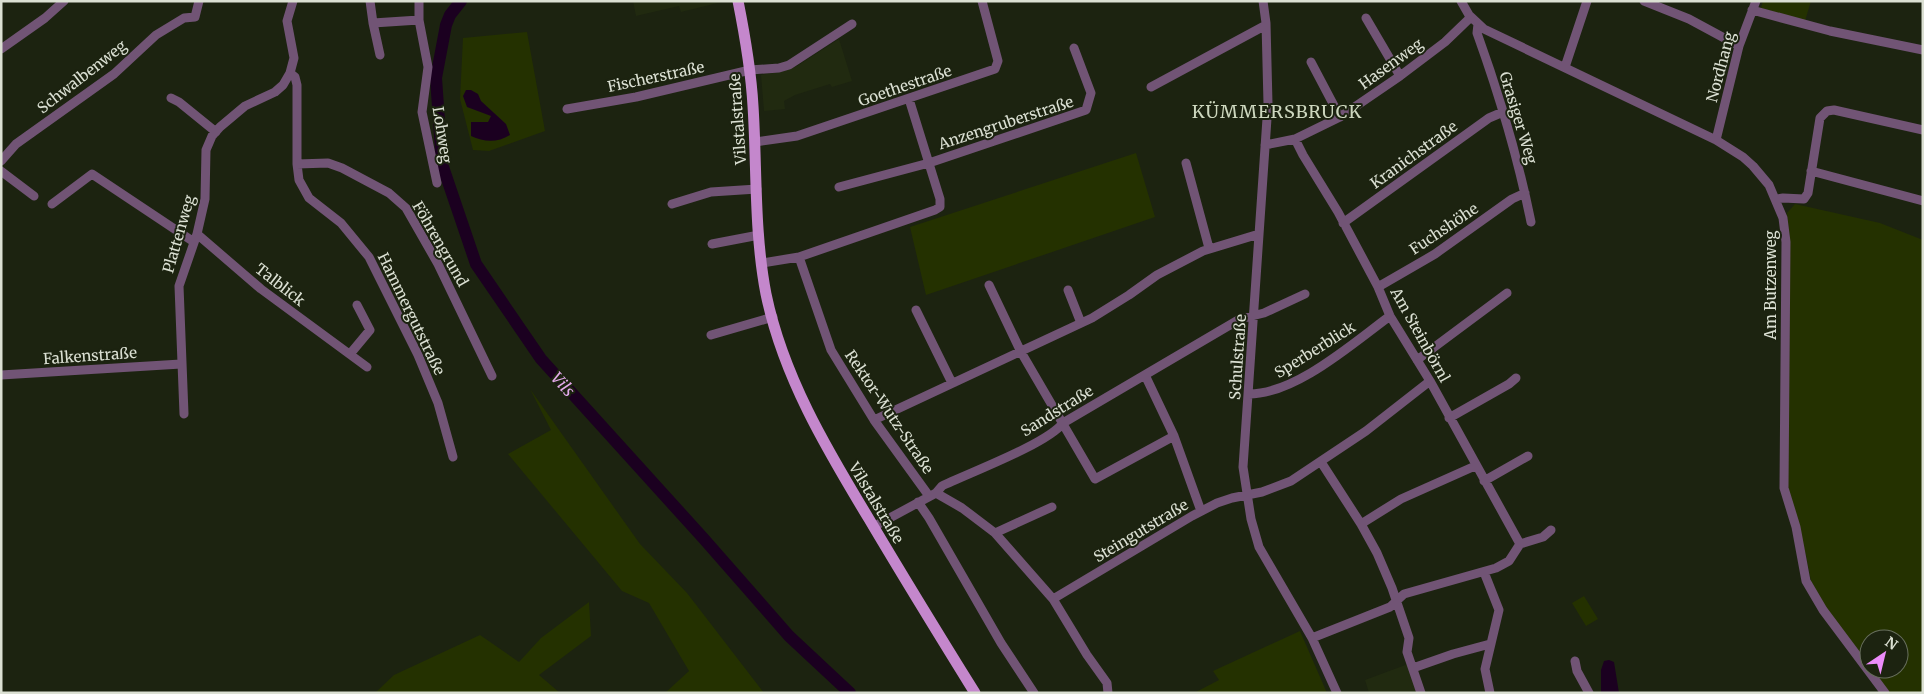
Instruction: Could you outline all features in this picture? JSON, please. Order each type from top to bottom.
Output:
[{"type":"main road","name":"Vilstalstraße","points":[[738,1],[750,70],[759,235],[762,264],[772,317],[796,386],[828,452],[976,693]]},
{"type":"street","points":[[1,49],[45,18],[64,1]]},
{"type":"street","name":"Schwalbenweg","points":[[1,160],[16,144],[114,74],[156,35],[184,18],[195,17],[199,1]]},
{"type":"street","name":"Hammergutstraße","points":[[293,1],[287,22],[294,58],[290,73],[295,77],[297,85],[297,164],[299,180],[310,198],[341,223],[369,257],[418,355],[438,403],[453,457]]},
{"type":"street","points":[[370,1],[380,55]]},
{"type":"street","name":"Lohweg","points":[[419,1],[418,20],[428,67],[422,112],[437,183]]},
{"type":"street","name":"Goethestraße","points":[[755,142],[797,136],[995,69],[998,61],[982,1]]},
{"type":"street","name":"Schulstraße","points":[[1263,1],[1266,25],[1268,104],[1243,467],[1251,519],[1260,547],[1312,638],[1337,693]]},
{"type":"street","name":"Am Butzenweg","points":[[1461,1],[1471,17],[1484,29],[1716,140],[1753,166],[1769,185],[1783,218],[1786,242],[1784,488],[1798,536],[1806,581],[1823,610],[1885,693]]},
{"type":"street","points":[[1565,67],[1587,1]]},
{"type":"street","points":[[1644,1],[1689,19],[1739,46]]},
{"type":"street","points":[[1754,6],[1830,31],[1923,50]]},
{"type":"street","name":"Nordhang","points":[[1716,140],[1739,46],[1754,6]]},
{"type":"street","name":"Hasenweg","points":[[1265,145],[1295,139],[1340,117],[1400,76],[1445,42],[1471,17]]},
{"type":"street","points":[[1366,18],[1400,76]]},
{"type":"street","points":[[373,23],[418,20]]},
{"type":"street","name":"Fischerstraße","points":[[567,109],[636,97],[750,70],[779,68],[789,65],[852,24]]},
{"type":"street","name":"Grasiger Weg","points":[[1478,24],[1476,32],[1502,112],[1525,193],[1531,222]]},
{"type":"street","points":[[1152,87],[1266,25]]},
{"type":"street","name":"Anzengruberstraße","points":[[929,163],[1086,110],[1090,93],[1074,48]]},
{"type":"street","points":[[1311,62],[1340,117]]},
{"type":"street","name":"Plattenweg","points":[[184,414],[179,286],[196,238],[205,199],[206,150],[216,132],[231,116],[245,106],[275,92],[283,85],[290,73]]},
{"type":"street","points":[[171,98],[179,102],[216,132]]},
{"type":"street","points":[[762,264],[799,257],[940,207],[940,199],[909,99]]},
{"type":"street","points":[[1776,199],[1804,199],[1808,193],[1820,118],[1827,111],[1834,110],[1923,130]]},
{"type":"street","name":"Kranichstraße","points":[[1344,223],[1489,118],[1502,112]]},
{"type":"street","name":"Am Steinbörnl","points":[[1295,139],[1344,223],[1378,287],[1390,316],[1430,381],[1475,466],[1520,544]]},
{"type":"street","name":"Föhrengrund","points":[[297,164],[328,163],[342,168],[389,193],[406,208],[438,264],[492,376]]},
{"type":"street","points":[[839,187],[929,163]]},
{"type":"street","points":[[1186,163],[1209,248]]},
{"type":"street","points":[[1,171],[34,196]]},
{"type":"street","points":[[1811,172],[1923,201]]},
{"type":"street","name":"Talblick","points":[[52,204],[92,174],[196,238],[261,289],[367,366]]},
{"type":"street","points":[[672,204],[711,192],[757,189]]},
{"type":"street","name":"Fuchshöhe","points":[[1378,287],[1435,254],[1512,199],[1525,193]]},
{"type":"street","points":[[874,420],[1092,318],[1129,295],[1157,274],[1209,248],[1259,234]]},
{"type":"street","points":[[712,244],[759,235]]},
{"type":"street","name":"Rektor-Wutz-Straße","points":[[799,257],[831,350],[874,420],[932,494]]},
{"type":"street","points":[[990,284],[1021,352],[1095,479],[1174,436]]},
{"type":"street","points":[[1068,290],[1081,322]]},
{"type":"street","points":[[1417,360],[1507,293]]},
{"type":"street","name":"Sandstraße","points":[[873,527],[932,494],[942,486],[1039,441],[1059,428],[1063,423],[1240,319],[1264,313],[1305,294]]},
{"type":"street","points":[[350,354],[370,330],[357,305]]},
{"type":"street","points":[[916,310],[952,383]]},
{"type":"street","name":"Sperberblick","points":[[1249,394],[1270,392],[1296,381],[1346,349],[1390,316]]},
{"type":"street","points":[[711,335],[772,317]]},
{"type":"street","name":"Falkenstraße","points":[[1,375],[181,364]]},
{"type":"street","points":[[1145,374],[1174,436],[1201,511]]},
{"type":"street","points":[[1450,418],[1509,384],[1516,378]]},
{"type":"street","name":"Steingutstraße","points":[[1053,599],[1217,503],[1262,492],[1291,481],[1366,431],[1430,381]]},
{"type":"street","points":[[1484,481],[1528,456]]},
{"type":"street","points":[[1321,462],[1361,524],[1377,553],[1409,638],[1407,652],[1421,693]]},
{"type":"street","points":[[1361,524],[1401,499],[1475,466]]},
{"type":"street","points":[[932,494],[962,508],[995,533],[1053,599],[1087,655],[1107,682],[1108,693]]},
{"type":"street","points":[[918,502],[1001,643],[1034,693]]},
{"type":"street","points":[[995,533],[1052,507]]},
{"type":"street","points":[[1312,638],[1390,607],[1404,594],[1484,572],[1509,561],[1520,544],[1543,537],[1551,530]]},
{"type":"street","points":[[1484,572],[1500,610],[1485,669],[1490,693]]},
{"type":"street","points":[[1413,668],[1490,644]]},
{"type":"street","points":[[1575,661],[1577,671],[1589,693]]},
{"type":"shaded area","points":[[633,1],[726,1],[681,12],[679,6],[636,16]]},
{"type":"shaded area","points":[[1763,1],[1811,1],[1805,21],[1761,8]]},
{"type":"shaded area","points":[[527,32],[545,131],[489,151],[473,150],[460,99],[463,38]]},
{"type":"shaded area","points":[[839,39],[852,81],[832,87],[830,84],[795,95],[784,101],[785,109],[764,111],[761,75],[784,71],[797,66]]},
{"type":"shaded area","points":[[466,90],[471,90],[478,94],[481,101],[506,124],[510,135],[491,141],[471,136],[471,122],[488,122],[491,116],[467,107],[463,96]]},
{"type":"shaded area","points":[[1136,153],[1155,217],[926,295],[910,227]]},
{"type":"shaded area","points":[[1795,204],[1880,223],[1923,240],[1923,693],[1888,693],[1878,679],[1909,679],[1909,629],[1859,629],[1859,653],[1823,604],[1811,581],[1806,555],[1788,494],[1790,239],[1787,213]]},
{"type":"shaded area","points":[[530,389],[640,544],[687,593],[764,693],[665,693],[689,671],[649,603],[622,591],[508,454],[551,430]]},
{"type":"shaded area","points":[[1584,596],[1598,619],[1586,626],[1572,603]]},
{"type":"shaded area","points":[[589,602],[591,636],[539,675],[560,693],[375,693],[394,675],[480,635],[519,662],[541,638]]},
{"type":"shaded area","points":[[1300,631],[1327,693],[1194,693],[1219,680],[1213,671]]},
{"type":"shaded area","points":[[1604,661],[1614,662],[1619,693],[1601,693],[1601,670]]},
{"type":"shaded area","points":[[1408,664],[1418,693],[1369,693],[1365,680]]},
{"type":"waterway","name":"Vils","points":[[461,1],[450,15],[446,25],[436,78],[442,164],[476,264],[541,359],[789,636],[850,693]]},
{"type":"district","name":"KÜMMERSBRUCK","points":[[1277,112]]}]
